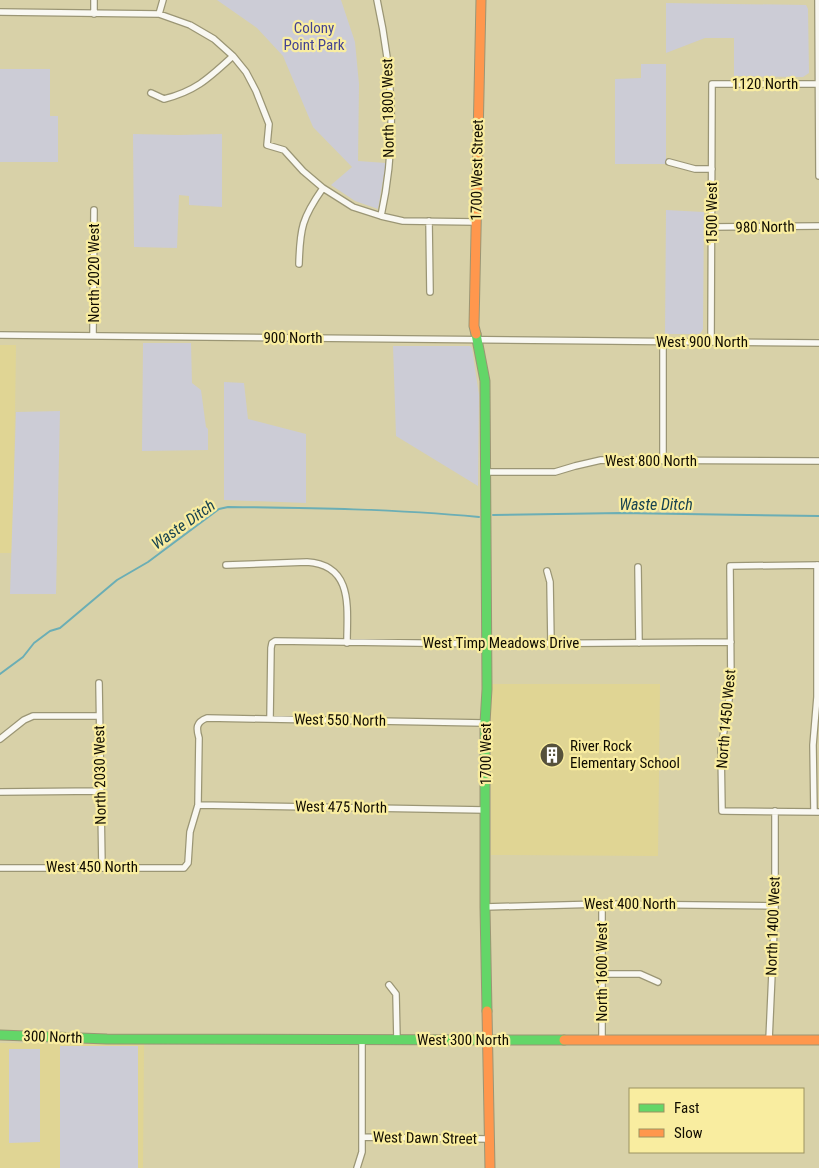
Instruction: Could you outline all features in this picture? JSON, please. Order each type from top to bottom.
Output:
[{"type":"street","points":[[94,0],[94,14]]},
{"type":"street","points":[[159,14],[163,0]]},
{"type":"street","name":"North 1800 West","points":[[377,0],[391,81],[390,163],[388,184],[381,216]]},
{"type":"street","name":"1700 West Street","points":[[476,340],[474,326],[481,0]]},
{"type":"street","points":[[818,0],[819,176]]},
{"type":"street","points":[[0,12],[159,14],[190,25],[214,39],[233,56],[246,72],[269,124],[267,145],[284,150],[322,188],[353,207],[381,216],[403,220],[476,222]]},
{"type":"street","points":[[151,92],[164,99],[182,94],[202,83],[233,56]]},
{"type":"street","name":"1120 North","points":[[712,84],[818,84]]},
{"type":"street","name":"1500 West","points":[[711,342],[712,84]]},
{"type":"street","points":[[669,162],[695,169],[712,169]]},
{"type":"street","points":[[299,264],[300,235],[306,213],[322,188]]},
{"type":"street","name":"North 2020 West","points":[[93,336],[94,210]]},
{"type":"street","points":[[428,221],[430,292]]},
{"type":"street","name":"980 North","points":[[711,227],[819,226]]},
{"type":"street","name":"900 North","points":[[0,335],[586,342]]},
{"type":"street","name":"1700 West","points":[[476,340],[481,357],[484,381],[487,644],[485,907],[490,1168]]},
{"type":"street","name":"West 900 North","points":[[586,342],[819,343]]},
{"type":"street","points":[[663,342],[663,461]]},
{"type":"street","name":"West 800 North","points":[[485,472],[555,472],[601,460],[819,461]]},
{"type":"street","points":[[226,565],[315,562],[323,564],[334,571],[342,583],[346,596],[347,643]]},
{"type":"street","points":[[775,811],[816,812],[813,745],[817,697],[818,565]]},
{"type":"street","name":"North 1450 West","points":[[775,811],[722,811],[721,749],[730,695],[730,566],[818,565]]},
{"type":"street","points":[[638,567],[639,643]]},
{"type":"street","points":[[547,571],[550,582],[550,643]]},
{"type":"street","name":"West Timp Meadows Drive","points":[[270,719],[272,643],[275,641],[487,644],[730,642]]},
{"type":"street","name":"North 2030 West","points":[[99,683],[102,867]]},
{"type":"street","points":[[0,739],[24,720],[33,716],[99,716]]},
{"type":"street","name":"West 550 North","points":[[198,805],[199,738],[196,731],[197,724],[207,718],[485,723]]},
{"type":"street","points":[[0,792],[101,792]]},
{"type":"street","name":"West 475 North","points":[[198,805],[485,810]]},
{"type":"street","name":"West 450 North","points":[[0,868],[184,868],[188,863],[190,832],[198,805]]},
{"type":"street","name":"North 1400 West","points":[[769,1040],[775,906],[775,811]]},
{"type":"street","name":"West 400 North","points":[[485,907],[602,904],[775,906]]},
{"type":"street","name":"North 1600 West","points":[[602,904],[602,1040]]},
{"type":"street","points":[[602,974],[640,974],[658,982]]},
{"type":"street","points":[[388,985],[396,994],[397,1040]]},
{"type":"street","name":"300 North","points":[[0,1035],[107,1039]]},
{"type":"street","name":"West 300 North","points":[[107,1039],[819,1040]]},
{"type":"street","points":[[357,1168],[362,1152],[362,1040]]},
{"type":"street","name":"West Dawn Street","points":[[362,1137],[488,1139]]},
{"type":"shaded area","points":[[0,345],[16,345],[13,553],[0,553]]},
{"type":"shaded area","points":[[491,684],[660,684],[658,856],[491,855]]},
{"type":"shaded area","points":[[0,1043],[144,1044],[143,1168],[0,1168]]},
{"type":"green space","name":"Colony Point Park","points":[[217,0],[341,0],[355,42],[359,84],[358,161],[386,163],[378,209],[355,201],[331,185],[352,167],[313,127],[283,56],[257,28]]},
{"type":"green space","points":[[666,3],[806,5],[808,9],[809,73],[803,77],[734,76],[734,38],[705,38],[666,53]]},
{"type":"green space","points":[[641,64],[666,64],[666,164],[615,164],[615,79],[641,78]]},
{"type":"green space","points":[[0,69],[50,69],[50,116],[58,116],[58,162],[0,162]]},
{"type":"green space","points":[[133,134],[222,134],[222,207],[189,205],[189,196],[179,195],[177,248],[134,247]]},
{"type":"green space","points":[[666,210],[704,212],[703,329],[700,334],[665,334]]},
{"type":"green space","points":[[143,343],[191,343],[192,383],[201,390],[206,427],[208,429],[208,450],[142,451]]},
{"type":"green space","points":[[393,346],[470,346],[472,348],[479,395],[478,486],[396,436]]},
{"type":"green space","points":[[224,382],[244,383],[248,419],[306,434],[306,503],[224,500]]},
{"type":"green space","points":[[60,411],[56,594],[10,594],[16,412]]},
{"type":"green space","points":[[60,1046],[138,1046],[138,1168],[60,1168]]},
{"type":"green space","points":[[9,1049],[40,1049],[40,1142],[9,1143]]},
{"type":"waterway","name":"Waste Ditch","points":[[0,674],[23,657],[34,643],[50,631],[60,628],[117,580],[148,562],[219,509],[228,507],[354,509],[479,517]]},
{"type":"waterway","name":"Waste Ditch","points":[[493,515],[621,513],[819,516]]},
{"type":"traffic: fast","points":[[476,334],[485,381],[487,689],[485,723],[485,907],[487,1011]]},
{"type":"traffic: fast","points":[[0,1035],[107,1039],[564,1040]]},
{"type":"traffic: slow","points":[[476,334],[474,326],[481,0]]},
{"type":"traffic: slow","points":[[487,1011],[490,1168]]},
{"type":"traffic: slow","points":[[564,1040],[819,1040]]},
{"type":"place","name":"River Rock Elementary School","points":[[552,755]]}]
